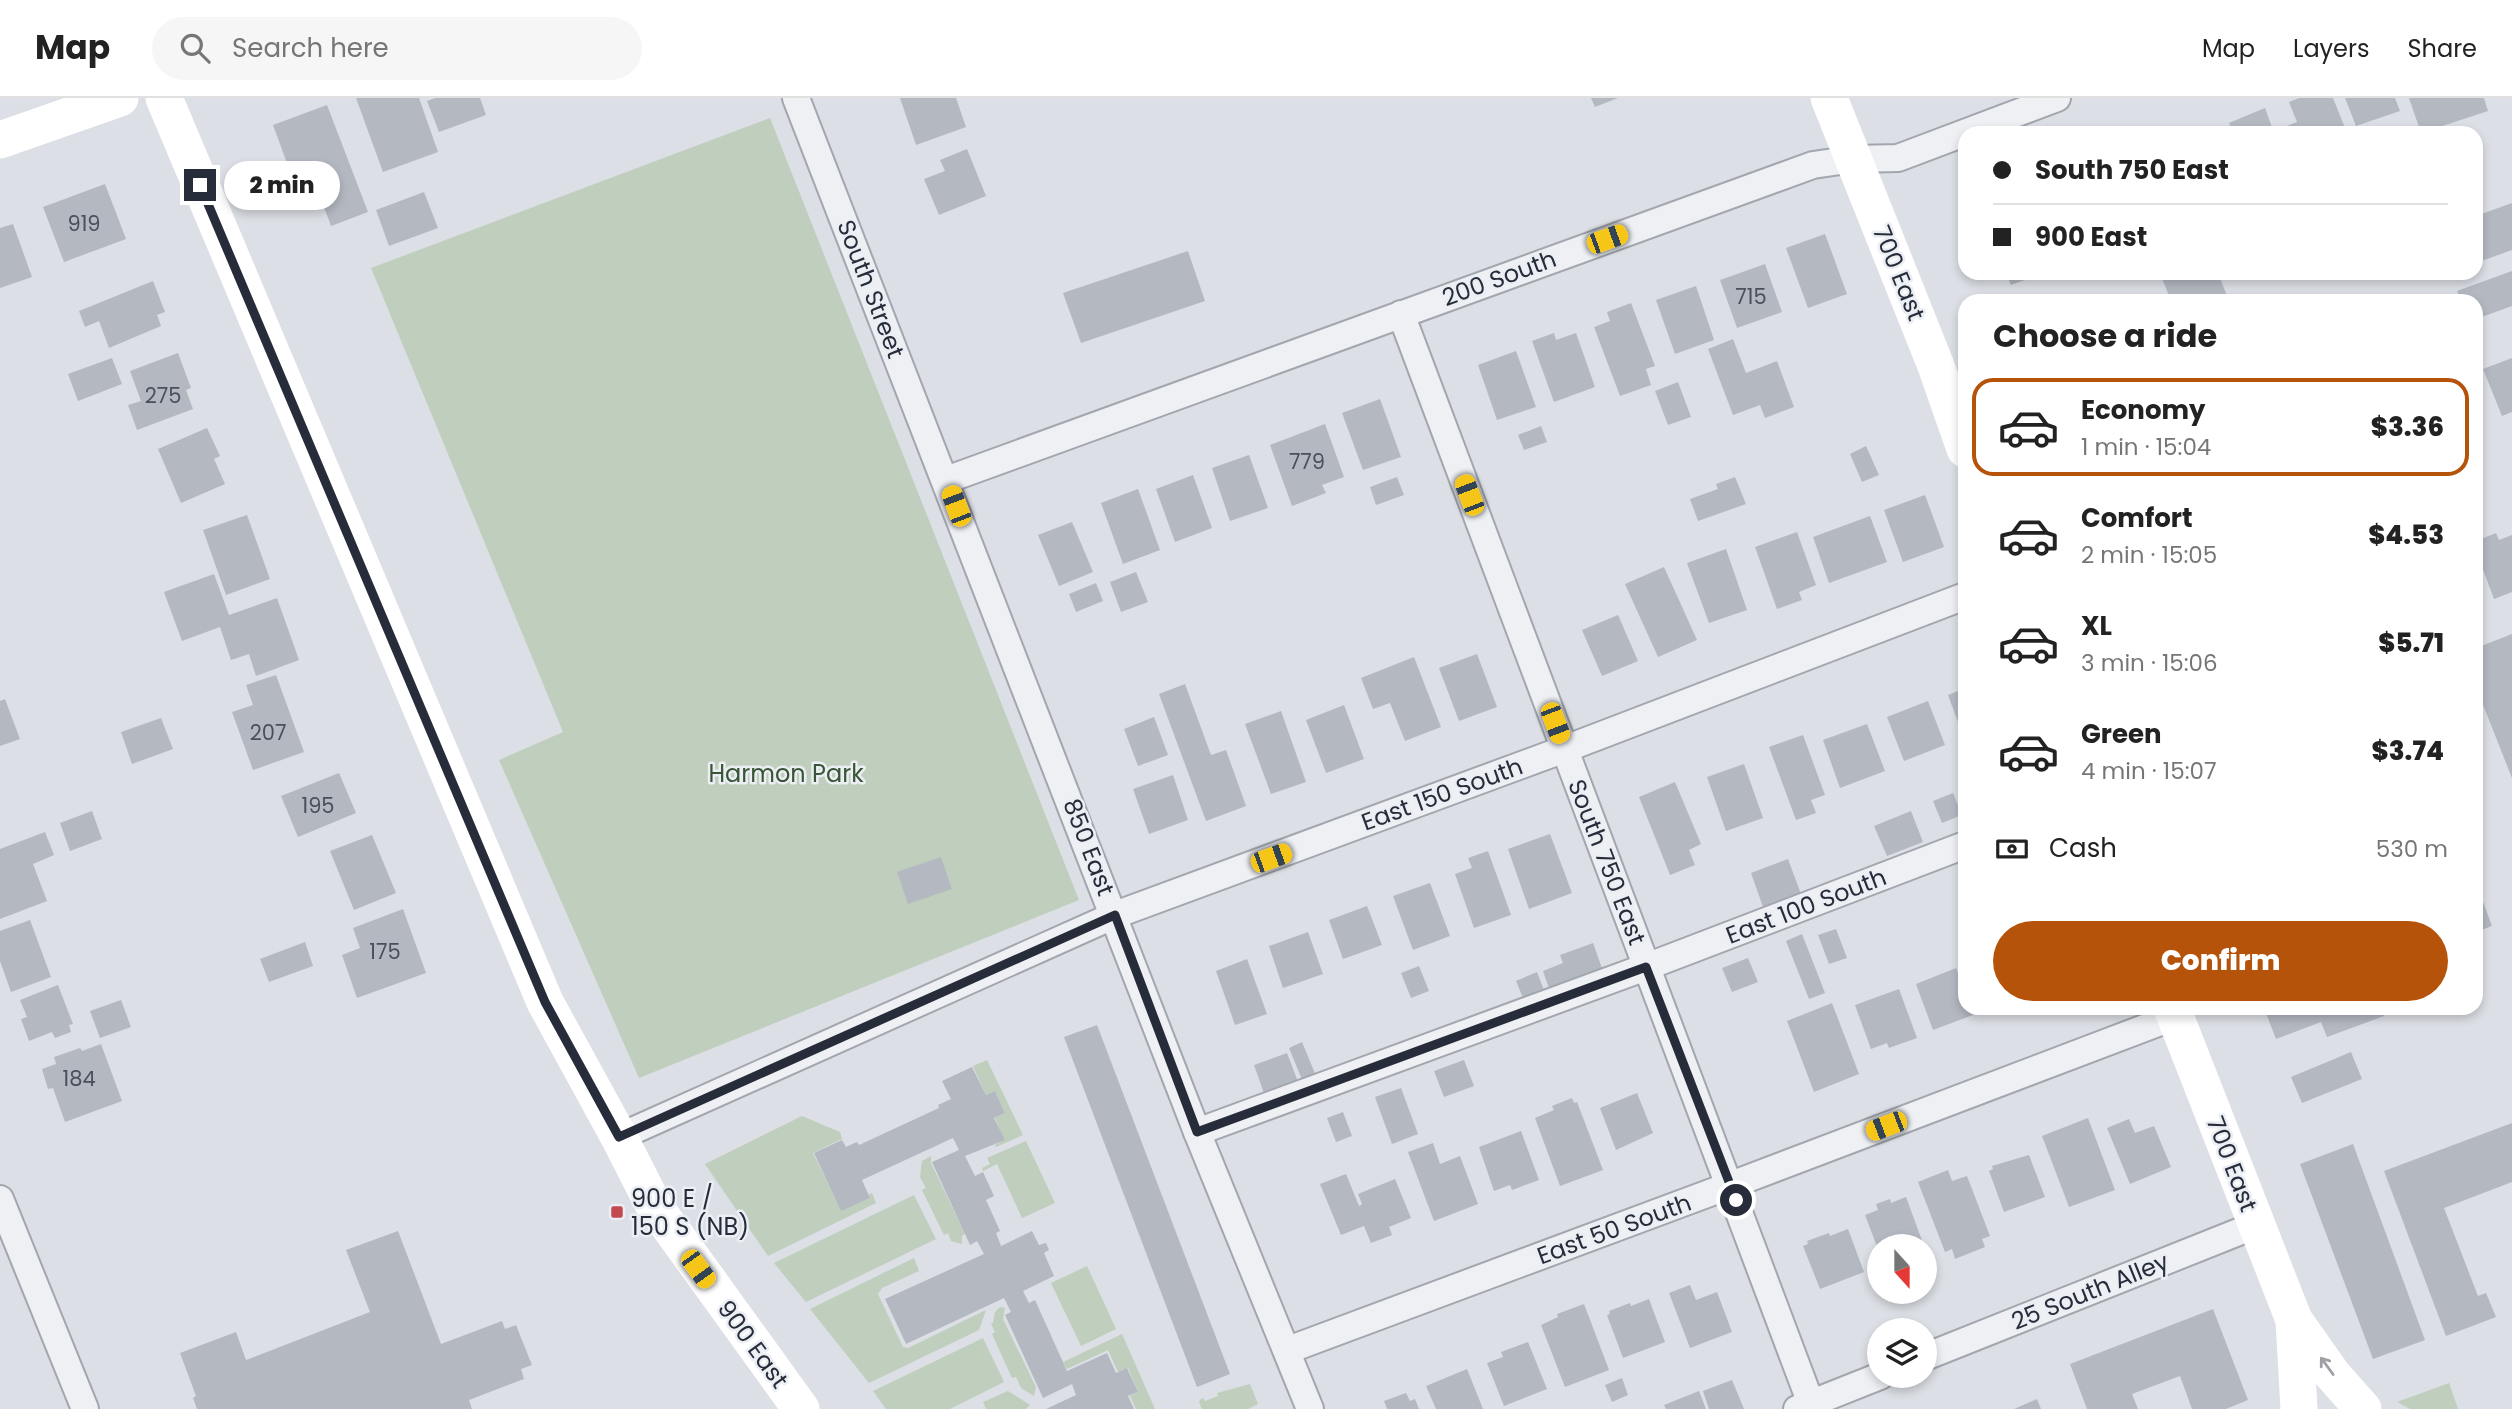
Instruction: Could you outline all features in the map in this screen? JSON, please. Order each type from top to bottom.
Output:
[{"type":"main road","points":[[0,140],[120,98]]},
{"type":"main road","name":"900 East","points":[[164,98],[545,1002],[653,1204],[801,1409]]},
{"type":"main road","name":"700 East","points":[[1829,98],[1936,366],[1958,429]]},
{"type":"main road","name":"700 East","points":[[2175,1015],[2294,1320],[2332,1374],[2362,1409]]},
{"type":"main road","name":"700 East","points":[[2294,1320],[2299,1409]]},
{"type":"street","name":"South Street","points":[[796,98],[946,480]]},
{"type":"street","name":"200 South","points":[[1983,126],[2057,98]]},
{"type":"street","name":"200 South","points":[[946,480],[1813,165],[1854,159],[1898,158],[1958,135]]},
{"type":"street","name":"South 750 East","points":[[1401,314],[1646,967],[1731,1185],[1807,1407]]},
{"type":"street","name":"850 East","points":[[946,480],[1197,1132],[1310,1409]]},
{"type":"street","name":"East 150 South","points":[[619,1137],[1115,915],[1565,749],[1958,599]]},
{"type":"street","name":"East 100 South","points":[[1197,1132],[1646,967],[1958,848]]},
{"type":"street","name":"East 50 South","points":[[1288,1350],[1731,1185],[2166,1015]]},
{"type":"street","points":[[0,1199],[85,1409]]},
{"type":"street","name":"25 South Alley","points":[[1937,1352],[2256,1225]]},
{"type":"street","points":[[1807,1407],[1867,1382]]},
{"type":"green space","name":"Harmon Park","points":[[770,118],[1079,900],[639,1078],[499,760],[563,732],[371,268]]},
{"type":"green space","points":[[987,1060],[1023,1135],[996,1147],[995,1145],[1004,1140],[995,1118],[1005,1113],[995,1091],[986,1095],[973,1066]]},
{"type":"green space","points":[[802,1116],[840,1132],[842,1139],[813,1153],[841,1210],[870,1198],[869,1194],[872,1193],[876,1203],[768,1256],[705,1164]]},
{"type":"green space","points":[[1026,1141],[1055,1203],[1022,1218],[997,1164],[983,1171],[982,1168],[990,1164],[987,1158]]},
{"type":"green space","points":[[931,1156],[931,1163],[965,1234],[962,1236],[962,1244],[951,1241],[948,1233],[944,1235],[922,1190],[926,1188],[920,1177],[922,1161]]},
{"type":"green space","points":[[914,1195],[936,1239],[806,1302],[774,1263]]},
{"type":"green space","points":[[914,1258],[919,1271],[882,1288],[878,1294],[903,1347],[908,1348],[986,1310],[979,1330],[869,1383],[810,1309]]},
{"type":"green space","points":[[1087,1266],[1116,1329],[1081,1346],[1051,1283]]},
{"type":"green space","points":[[1000,1307],[1005,1308],[1003,1319],[1036,1387],[1034,1396],[1021,1388],[1016,1377],[1012,1378],[992,1334],[995,1332],[991,1324]]},
{"type":"green space","points":[[1122,1334],[1155,1409],[1136,1409],[1130,1396],[1138,1392],[1128,1368],[1118,1372],[1108,1350],[1067,1369],[1063,1362]]},
{"type":"green space","points":[[983,1338],[1004,1382],[950,1409],[886,1409],[873,1391]]},
{"type":"green space","points":[[2449,1383],[2458,1409],[2410,1409],[2397,1402]]},
{"type":"green space","points":[[1250,1384],[1258,1404],[1248,1409],[1202,1409],[1199,1402],[1201,1399],[1205,1401],[1218,1396],[1217,1393]]},
{"type":"green space","points":[[1008,1391],[1030,1405],[1026,1409],[986,1409],[983,1402]]},
{"type":"building","points":[[356,98],[419,98],[438,152],[383,172]]},
{"type":"building","points":[[435,98],[480,98],[486,115],[439,132],[427,101]]},
{"type":"building","points":[[900,98],[956,98],[966,127],[916,145]]},
{"type":"building","points":[[1591,98],[1618,98],[1595,107]]},
{"type":"building","points":[[2299,98],[2333,98],[2344,126],[2286,126],[2297,122],[2289,102]]},
{"type":"building","points":[[2345,98],[2395,98],[2400,111],[2356,126]]},
{"type":"building","points":[[2409,98],[2484,98],[2488,111],[2442,126],[2419,126]]},
{"type":"building","points":[[327,105],[368,212],[331,226],[319,194],[301,201],[273,125]]},
{"type":"building","points":[[2265,108],[2271,126],[2230,126],[2229,123]]},
{"type":"building","points":[[967,149],[986,196],[939,215],[924,179],[945,171],[940,160]]},
{"type":"building","points":[[105,184],[126,239],[64,262],[43,207]]},
{"type":"building","points":[[424,192],[438,228],[389,246],[376,210]]},
{"type":"building","points":[[2512,203],[2512,250],[2483,260],[2483,213]]},
{"type":"building","points":[[13,224],[32,277],[0,288],[0,228]]},
{"type":"building","points":[[1825,234],[1847,294],[1808,308],[1786,248]]},
{"type":"building","points":[[1188,251],[1205,301],[1081,343],[1063,293]]},
{"type":"building","points":[[1765,264],[1782,312],[1737,328],[1720,280]]},
{"type":"building","points":[[2512,271],[2512,306],[2483,316],[2483,294],[2458,294],[2457,291]]},
{"type":"building","points":[[2009,280],[2024,280],[2011,285]]},
{"type":"building","points":[[2163,280],[2221,280],[2226,294],[2168,294]]},
{"type":"building","points":[[153,281],[165,312],[157,315],[161,326],[109,348],[99,321],[85,327],[79,311]]},
{"type":"building","points":[[1696,286],[1714,340],[1675,354],[1656,300]]},
{"type":"building","points":[[1631,303],[1655,366],[1646,369],[1651,385],[1620,396],[1594,327],[1610,321],[1607,312]]},
{"type":"building","points":[[1554,333],[1556,340],[1576,333],[1595,387],[1554,402],[1532,341]]},
{"type":"building","points":[[1733,339],[1746,373],[1777,361],[1794,407],[1765,418],[1760,405],[1733,415],[1708,349]]},
{"type":"building","points":[[1516,351],[1536,407],[1497,420],[1478,365]]},
{"type":"building","points":[[178,353],[191,388],[186,390],[193,409],[137,430],[128,405],[141,401],[130,371]]},
{"type":"building","points":[[112,358],[122,384],[78,401],[68,374]]},
{"type":"building","points":[[2512,358],[2512,412],[2502,416],[2483,369]]},
{"type":"building","points":[[1678,382],[1691,417],[1668,425],[1655,391]]},
{"type":"building","points":[[1380,399],[1401,457],[1363,470],[1342,413]]},
{"type":"building","points":[[1325,424],[1344,477],[1322,485],[1326,493],[1292,506],[1270,445]]},
{"type":"building","points":[[1541,426],[1547,442],[1524,450],[1518,435]]},
{"type":"building","points":[[207,428],[220,456],[214,459],[225,484],[181,503],[158,449]]},
{"type":"building","points":[[1866,446],[1879,475],[1862,482],[1850,454]]},
{"type":"building","points":[[1249,455],[1268,508],[1230,521],[1212,468]]},
{"type":"building","points":[[1193,475],[1212,528],[1175,542],[1156,489]]},
{"type":"building","points":[[1397,477],[1404,495],[1376,505],[1370,487]]},
{"type":"building","points":[[1735,477],[1746,504],[1698,521],[1690,499],[1718,489],[1716,484]]},
{"type":"building","points":[[1138,489],[1160,550],[1123,564],[1101,503]]},
{"type":"building","points":[[1925,495],[1944,547],[1903,562],[1884,510]]},
{"type":"building","points":[[247,515],[270,579],[226,595],[203,530]]},
{"type":"building","points":[[1870,516],[1887,562],[1829,583],[1813,537]]},
{"type":"building","points":[[1072,522],[1093,572],[1059,586],[1038,535]]},
{"type":"building","points":[[1797,532],[1816,585],[1799,592],[1802,600],[1777,609],[1755,547]]},
{"type":"building","points":[[2496,533],[2499,540],[2512,535],[2512,592],[2494,599],[2483,570],[2483,538]]},
{"type":"building","points":[[1726,549],[1747,610],[1709,623],[1687,563]]},
{"type":"building","points":[[1664,567],[1697,640],[1658,657],[1625,584]]},
{"type":"building","points":[[1136,572],[1148,602],[1121,612],[1110,582]]},
{"type":"building","points":[[214,574],[229,615],[277,598],[299,660],[256,676],[249,654],[231,660],[220,627],[182,641],[164,592]]},
{"type":"building","points":[[1096,583],[1103,601],[1076,612],[1069,594]]},
{"type":"building","points":[[1618,615],[1638,661],[1602,676],[1582,630]]},
{"type":"building","points":[[2512,634],[2512,778],[2483,705],[2483,645]]},
{"type":"building","points":[[1477,654],[1497,707],[1459,721],[1439,668]]},
{"type":"building","points":[[1414,657],[1441,727],[1405,741],[1390,703],[1373,709],[1361,678]]},
{"type":"building","points":[[276,675],[304,752],[253,770],[232,712],[253,705],[246,685]]},
{"type":"building","points":[[1185,684],[1211,755],[1226,750],[1246,806],[1206,821],[1159,694]]},
{"type":"building","points":[[1958,691],[1958,722],[1948,695]]},
{"type":"building","points":[[5,699],[20,739],[0,746],[0,701]]},
{"type":"building","points":[[1928,701],[1945,745],[1904,761],[1887,717]]},
{"type":"building","points":[[1344,705],[1364,759],[1326,773],[1306,720]]},
{"type":"building","points":[[1281,711],[1306,782],[1271,794],[1245,724]]},
{"type":"building","points":[[1154,717],[1168,755],[1138,766],[1124,729]]},
{"type":"building","points":[[161,718],[173,749],[132,764],[121,732]]},
{"type":"building","points":[[1867,724],[1885,771],[1840,788],[1823,740]]},
{"type":"building","points":[[1803,735],[1825,795],[1811,800],[1816,813],[1796,820],[1769,747]]},
{"type":"building","points":[[1744,764],[1763,818],[1726,831],[1707,777]]},
{"type":"building","points":[[339,773],[356,813],[298,837],[281,796]]},
{"type":"building","points":[[1173,775],[1188,820],[1149,834],[1133,789]]},
{"type":"building","points":[[1675,782],[1701,844],[1689,850],[1695,865],[1670,875],[1639,797]]},
{"type":"building","points":[[1953,793],[1958,805],[1958,817],[1942,823],[1933,801]]},
{"type":"building","points":[[92,811],[102,839],[70,851],[60,823]]},
{"type":"building","points":[[1911,811],[1923,842],[1887,856],[1874,826]]},
{"type":"building","points":[[45,832],[54,855],[33,864],[47,901],[0,919],[0,849]]},
{"type":"building","points":[[1550,834],[1572,893],[1529,909],[1508,849]]},
{"type":"building","points":[[372,835],[396,893],[354,910],[330,851]]},
{"type":"building","points":[[1488,851],[1511,915],[1474,928],[1455,874],[1472,868],[1468,858]]},
{"type":"building","points":[[941,857],[952,889],[908,904],[897,872]]},
{"type":"building","points":[[1788,859],[1801,894],[1763,907],[1751,873]]},
{"type":"building","points":[[1430,883],[1450,936],[1413,950],[1393,896]]},
{"type":"building","points":[[2483,902],[2492,926],[2483,929]]},
{"type":"building","points":[[1367,906],[1382,945],[1343,959],[1329,920]]},
{"type":"building","points":[[403,909],[426,973],[357,998],[342,955],[360,948],[353,928]]},
{"type":"building","points":[[30,920],[51,977],[11,992],[0,961],[0,931]]},
{"type":"building","points":[[1836,929],[1847,958],[1829,964],[1818,935]]},
{"type":"building","points":[[1308,932],[1323,974],[1283,988],[1269,946]]},
{"type":"building","points":[[1802,934],[1825,993],[1809,999],[1786,941]]},
{"type":"building","points":[[305,942],[313,966],[269,982],[260,959]]},
{"type":"building","points":[[1593,943],[1603,971],[1550,991],[1543,971],[1563,963],[1560,955]]},
{"type":"building","points":[[1748,958],[1758,982],[1732,992],[1722,968]]},
{"type":"building","points":[[1247,959],[1267,1014],[1235,1025],[1216,971]]},
{"type":"building","points":[[1419,966],[1429,991],[1411,998],[1401,973]]},
{"type":"building","points":[[1956,968],[1958,1015],[1973,1015],[1933,1030],[1916,984]]},
{"type":"building","points":[[1537,972],[1544,990],[1523,998],[1516,981]]},
{"type":"building","points":[[58,985],[73,1024],[69,1025],[71,1032],[55,1038],[52,1032],[29,1041],[21,1019],[27,1017],[20,1000]]},
{"type":"building","points":[[1899,989],[1917,1038],[1889,1048],[1887,1043],[1871,1049],[1855,1005]]},
{"type":"building","points":[[121,1000],[131,1027],[100,1038],[90,1011]]},
{"type":"building","points":[[1832,1003],[1859,1074],[1814,1092],[1787,1021]]},
{"type":"building","points":[[2267,1015],[2384,1016],[2327,1037],[2321,1022],[2276,1039]]},
{"type":"building","points":[[1097,1025],[1230,1374],[1197,1387],[1064,1037]]},
{"type":"building","points":[[1302,1042],[1316,1076],[1303,1082],[1289,1048]]},
{"type":"building","points":[[101,1044],[122,1101],[65,1122],[53,1088],[48,1089],[42,1069],[56,1064],[54,1057]]},
{"type":"building","points":[[2351,1052],[2362,1079],[2302,1103],[2291,1077]]},
{"type":"building","points":[[1287,1053],[1300,1087],[1266,1099],[1254,1065]]},
{"type":"building","points":[[1464,1060],[1474,1086],[1444,1097],[1434,1071]]},
{"type":"building","points":[[972,1067],[986,1095],[995,1091],[1005,1113],[994,1118],[1005,1140],[965,1156],[975,1176],[983,1172],[994,1196],[986,1200],[1000,1231],[996,1233],[1001,1246],[1032,1231],[1039,1245],[1046,1243],[1049,1250],[1044,1253],[1054,1276],[1023,1291],[1029,1303],[1035,1300],[1067,1371],[1107,1353],[1116,1373],[1127,1368],[1138,1392],[1128,1396],[1134,1409],[1046,1409],[1076,1395],[1072,1384],[1043,1398],[1005,1315],[1011,1312],[1004,1298],[906,1344],[885,1299],[984,1254],[977,1241],[970,1245],[932,1162],[959,1150],[953,1138],[862,1180],[870,1198],[841,1211],[814,1153],[842,1140],[846,1147],[857,1142],[859,1145],[939,1108],[938,1105],[951,1099],[942,1081]]},
{"type":"building","points":[[1401,1088],[1418,1134],[1392,1144],[1375,1097]]},
{"type":"building","points":[[1637,1093],[1653,1133],[1616,1150],[1600,1108]]},
{"type":"building","points":[[1572,1098],[1574,1103],[1577,1102],[1603,1170],[1560,1186],[1535,1118],[1554,1110],[1552,1106]]},
{"type":"building","points":[[1343,1112],[1352,1136],[1336,1142],[1327,1118]]},
{"type":"building","points":[[2088,1118],[2115,1190],[2069,1207],[2042,1136]]},
{"type":"building","points":[[2129,1119],[2135,1133],[2154,1126],[2171,1167],[2130,1184],[2107,1128]]},
{"type":"building","points":[[2512,1123],[2512,1182],[2444,1208],[2478,1296],[2486,1293],[2496,1317],[2446,1336],[2384,1171]]},
{"type":"building","points":[[1521,1131],[1539,1180],[1512,1190],[1510,1185],[1494,1191],[1479,1147]]},
{"type":"building","points":[[1433,1143],[1440,1164],[1460,1156],[1478,1204],[1434,1221],[1408,1152]]},
{"type":"building","points":[[2353,1144],[2425,1340],[2373,1359],[2300,1164]]},
{"type":"building","points":[[2029,1155],[2045,1197],[2004,1212],[1989,1171],[1993,1169],[1992,1166]]},
{"type":"building","points":[[1948,1170],[1952,1181],[1967,1176],[1990,1236],[1982,1239],[1985,1247],[1955,1259],[1952,1249],[1945,1252],[1918,1182]]},
{"type":"building","points":[[1346,1174],[1359,1206],[1362,1204],[1358,1194],[1395,1179],[1411,1218],[1389,1227],[1392,1235],[1371,1243],[1364,1226],[1341,1235],[1320,1184]]},
{"type":"building","points":[[1906,1197],[1920,1234],[1872,1234],[1865,1215],[1878,1210],[1876,1204],[1890,1199],[1891,1203]]},
{"type":"building","points":[[1848,1229],[1864,1272],[1820,1289],[1803,1246],[1808,1244],[1807,1241]]},
{"type":"building","points":[[398,1231],[441,1344],[502,1321],[505,1329],[516,1325],[532,1365],[521,1369],[524,1379],[469,1400],[472,1409],[197,1409],[193,1398],[196,1396],[180,1353],[236,1332],[246,1360],[370,1312],[346,1250]]},
{"type":"building","points":[[1690,1285],[1696,1300],[1717,1292],[1732,1332],[1690,1348],[1669,1293]]},
{"type":"building","points":[[1649,1299],[1665,1342],[1623,1358],[1607,1315],[1610,1314],[1609,1311],[1630,1303],[1631,1306]]},
{"type":"building","points":[[1584,1304],[1609,1370],[1565,1387],[1541,1325],[1558,1317],[1557,1314]]},
{"type":"building","points":[[2213,1309],[2248,1400],[2226,1409],[2192,1409],[2180,1376],[2132,1394],[2138,1409],[2087,1409],[2070,1364]]},
{"type":"building","points":[[1528,1342],[1547,1389],[1504,1406],[1487,1363],[1503,1357],[1501,1352]]},
{"type":"building","points":[[1467,1369],[1483,1409],[1436,1409],[1426,1386]]},
{"type":"building","points":[[1622,1378],[1628,1395],[1612,1402],[1605,1385]]},
{"type":"building","points":[[1732,1380],[1744,1409],[1709,1409],[1703,1391]]},
{"type":"building","points":[[1699,1391],[1706,1409],[1666,1409],[1664,1405]]},
{"type":"building","points":[[1406,1393],[1410,1401],[1415,1399],[1419,1409],[1387,1409],[1384,1401]]},
{"type":"building","points":[[2037,1399],[2041,1409],[2014,1409]]},
{"type":"place","name":"900 E / 150 S (NB)","points":[[617,1212]]},
{"type":"route","points":[[200,185],[545,1002],[619,1137],[1115,915],[1197,1132],[1646,967],[1736,1200]]}]
